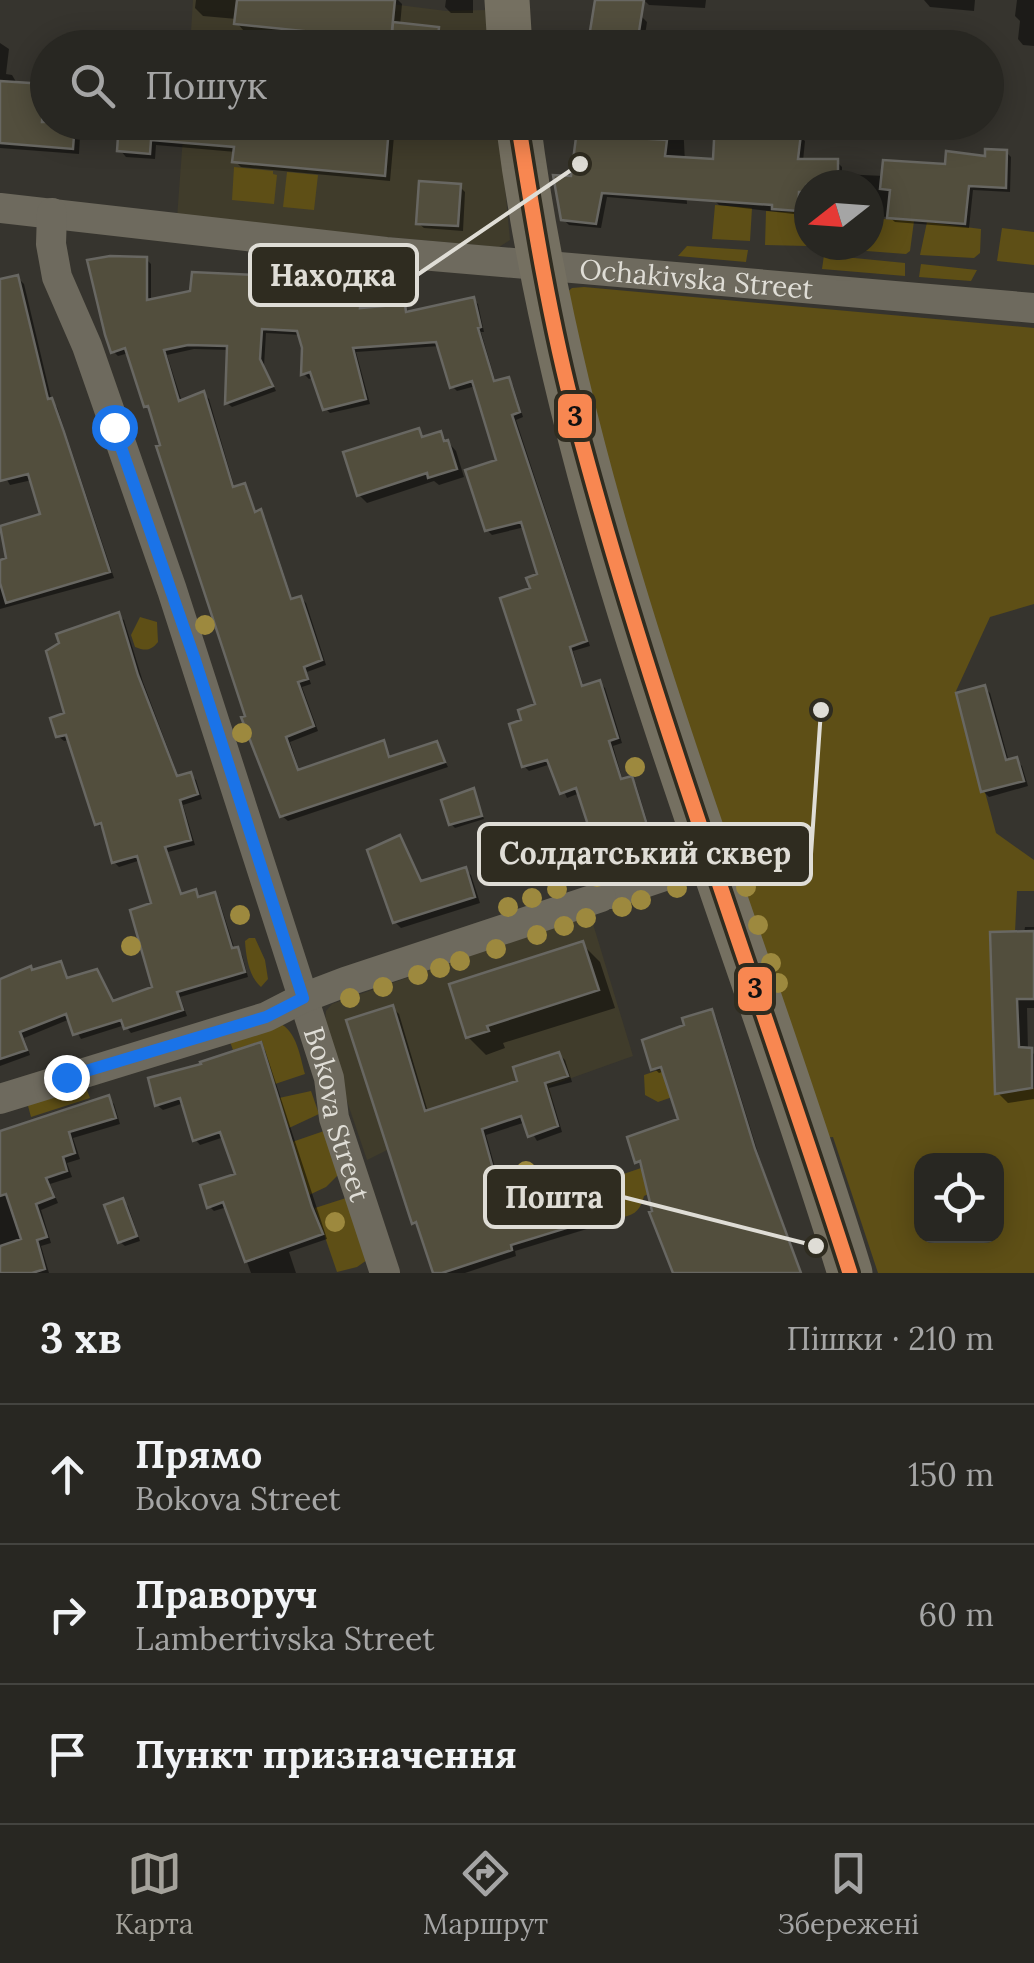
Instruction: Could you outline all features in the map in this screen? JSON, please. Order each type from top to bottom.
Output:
[{"type":"highway","points":[[506,0],[508,30]]},
{"type":"highway","points":[[521,140],[540,266],[574,416],[609,544],[850,1273]]},
{"type":"street","name":"Ochakivska Street","points":[[0,208],[326,246],[1034,308]]},
{"type":"street","name":"Bokova Street","points":[[52,214],[50,244],[57,277],[87,346],[172,590],[329,1078],[334,1118],[386,1273]]},
{"type":"street","points":[[0,1100],[266,1017],[303,998],[712,860]]},
{"type":"shaded area","points":[[193,0],[360,0],[446,11],[489,10],[490,30],[191,30]]},
{"type":"shaded area","points":[[183,140],[501,140],[510,240],[499,247],[177,218]]},
{"type":"shaded area","points":[[234,167],[273,171],[277,175],[274,204],[232,200]]},
{"type":"shaded area","points":[[287,172],[318,175],[314,210],[283,207]]},
{"type":"shaded area","points":[[715,205],[752,208],[750,241],[712,239]]},
{"type":"shaded area","points":[[766,211],[794,212],[794,246],[765,245]]},
{"type":"shaded area","points":[[884,219],[914,221],[910,251],[884,252]]},
{"type":"shaded area","points":[[927,222],[981,229],[980,253],[974,258],[920,255]]},
{"type":"shaded area","points":[[1002,228],[1034,232],[1034,265],[997,261]]},
{"type":"shaded area","points":[[687,246],[748,250],[746,262],[678,256]]},
{"type":"shaded area","points":[[823,260],[875,260],[905,263],[905,276],[822,269]]},
{"type":"shaded area","points":[[921,264],[977,270],[971,281],[919,277]]},
{"type":"shaded area","points":[[584,287],[1034,328],[1034,604],[990,617],[956,691],[981,792],[985,792],[996,833],[1034,860],[1034,891],[1017,891],[1015,932],[990,933],[995,1094],[1034,1088],[1034,1273],[878,1273],[833,1137],[823,1138],[609,483],[566,293]]},
{"type":"shaded area","points":[[140,617],[157,622],[158,642],[148,649],[135,647],[131,635]]},
{"type":"shaded area","points":[[590,914],[633,1056],[549,1086],[553,1103],[528,1114],[473,1132],[469,1123],[367,1160],[327,1042],[326,1011],[332,1004]]},
{"type":"shaded area","points":[[255,938],[265,960],[268,979],[261,987],[249,966],[245,941]]},
{"type":"shaded area","points":[[279,1023],[294,1038],[305,1074],[275,1084],[262,1041],[233,1050],[229,1039]]},
{"type":"shaded area","points":[[693,1058],[678,1095],[658,1102],[645,1095],[644,1075]]},
{"type":"shaded area","points":[[85,1085],[90,1098],[31,1117],[27,1102]]},
{"type":"shaded area","points":[[311,1091],[319,1114],[289,1128],[279,1098]]},
{"type":"shaded area","points":[[324,1131],[339,1174],[326,1187],[309,1195],[292,1142]]},
{"type":"shaded area","points":[[644,1167],[653,1192],[644,1196],[635,1213],[623,1217],[603,1181]]},
{"type":"shaded area","points":[[346,1198],[367,1260],[337,1272],[315,1208]]},
{"type":"building","points":[[237,0],[395,0],[392,30],[293,30],[234,24]]},
{"type":"building","points":[[595,0],[644,0],[639,30],[590,30]]},
{"type":"building","points":[[393,22],[439,27],[439,30],[392,30]]},
{"type":"building","points":[[0,81],[30,83],[30,140],[74,140],[73,149],[0,143]]},
{"type":"building","points":[[118,140],[151,140],[150,154],[117,151]]},
{"type":"building","points":[[151,140],[388,140],[385,176],[232,162],[234,147]]},
{"type":"building","points":[[576,140],[667,140],[665,156],[713,159],[714,140],[800,140],[798,159],[838,159],[838,170],[794,170],[794,211],[772,209],[772,205],[602,193],[596,224],[561,220],[553,175],[571,176]]},
{"type":"building","points":[[985,149],[1007,150],[1006,188],[969,186],[965,224],[887,218],[890,190],[884,189],[883,160],[945,164],[946,151],[985,156]]},
{"type":"building","points":[[419,181],[461,184],[458,226],[416,224]]},
{"type":"building","points":[[147,257],[147,300],[190,291],[192,272],[275,276],[274,290],[362,292],[360,308],[405,304],[406,312],[474,297],[481,327],[478,328],[494,381],[509,377],[520,412],[512,415],[587,641],[570,647],[582,686],[600,680],[618,738],[609,741],[621,779],[632,776],[651,838],[592,858],[585,835],[590,831],[576,788],[560,794],[547,760],[522,767],[509,724],[521,720],[518,710],[535,704],[500,598],[530,588],[526,578],[537,574],[521,522],[485,531],[465,470],[496,460],[472,381],[450,388],[436,342],[353,348],[366,399],[323,410],[310,372],[301,375],[302,348],[297,331],[262,329],[260,359],[273,386],[225,404],[227,346],[188,345],[164,350],[179,401],[204,391],[233,487],[245,483],[255,512],[261,509],[291,599],[301,596],[322,660],[304,667],[308,679],[298,682],[314,726],[286,737],[298,770],[384,740],[389,757],[437,741],[445,762],[280,817],[241,717],[245,716],[156,446],[160,445],[148,406],[144,407],[125,348],[111,353],[105,335],[87,260]]},
{"type":"building","points":[[18,275],[48,399],[52,398],[110,572],[6,603],[0,583],[0,560],[6,558],[0,526],[40,514],[28,474],[0,481],[0,279]]},
{"type":"building","points":[[419,428],[422,437],[441,431],[457,469],[428,478],[427,473],[357,496],[343,452]]},
{"type":"building","points":[[119,612],[138,675],[177,776],[191,772],[198,794],[180,800],[191,840],[165,847],[181,894],[196,889],[198,897],[215,892],[232,948],[238,947],[245,972],[177,992],[183,1010],[124,1029],[121,1020],[73,1035],[66,1014],[20,1032],[27,1050],[0,1059],[0,979],[31,966],[32,970],[61,961],[67,978],[97,969],[113,1001],[152,987],[130,910],[151,903],[137,856],[112,863],[101,823],[95,825],[66,735],[56,737],[50,718],[64,713],[46,651],[59,643],[56,634]]},
{"type":"building","points":[[985,685],[1006,760],[1017,757],[1024,781],[981,792],[956,693]]},
{"type":"building","points":[[474,788],[482,816],[449,825],[441,800]]},
{"type":"building","points":[[400,835],[421,881],[466,867],[475,897],[393,923],[367,850]]},
{"type":"building","points":[[1034,931],[1034,999],[1017,999],[1019,1047],[1032,1048],[1032,1088],[995,1094],[990,932]]},
{"type":"building","points":[[583,941],[599,990],[487,1026],[489,1031],[466,1038],[449,984]]},
{"type":"building","points":[[393,1005],[425,1111],[517,1081],[513,1067],[559,1052],[568,1076],[545,1083],[558,1126],[528,1137],[521,1116],[482,1129],[495,1176],[520,1168],[527,1191],[594,1171],[609,1215],[433,1273],[416,1222],[412,1224],[346,1020]]},
{"type":"building","points":[[712,1009],[755,1149],[801,1273],[673,1273],[649,1212],[652,1211],[640,1161],[635,1163],[627,1137],[678,1119],[661,1067],[651,1070],[642,1040],[684,1025],[682,1018]]},
{"type":"building","points":[[261,1042],[323,1234],[245,1262],[223,1202],[207,1208],[200,1185],[235,1174],[220,1132],[193,1141],[180,1098],[155,1106],[148,1078]]},
{"type":"building","points":[[109,1095],[116,1118],[69,1132],[75,1153],[63,1157],[67,1171],[46,1178],[54,1197],[36,1204],[47,1237],[37,1240],[45,1269],[0,1273],[0,1246],[21,1239],[6,1194],[0,1196],[0,1131]]},
{"type":"building","points":[[123,1198],[137,1236],[118,1243],[104,1205]]},
{"type":"transit line","name":"3","points":[[521,140],[558,346],[606,528],[672,742],[850,1273]]},
{"type":"place","name":"Находка","points":[[580,164]]},
{"type":"place","name":"Солдатський сквер","points":[[821,710]]},
{"type":"place","name":"Пошта","points":[[816,1246]]},
{"type":"route","points":[[66,1077],[266,1017],[303,998],[195,660],[114,427]]}]
